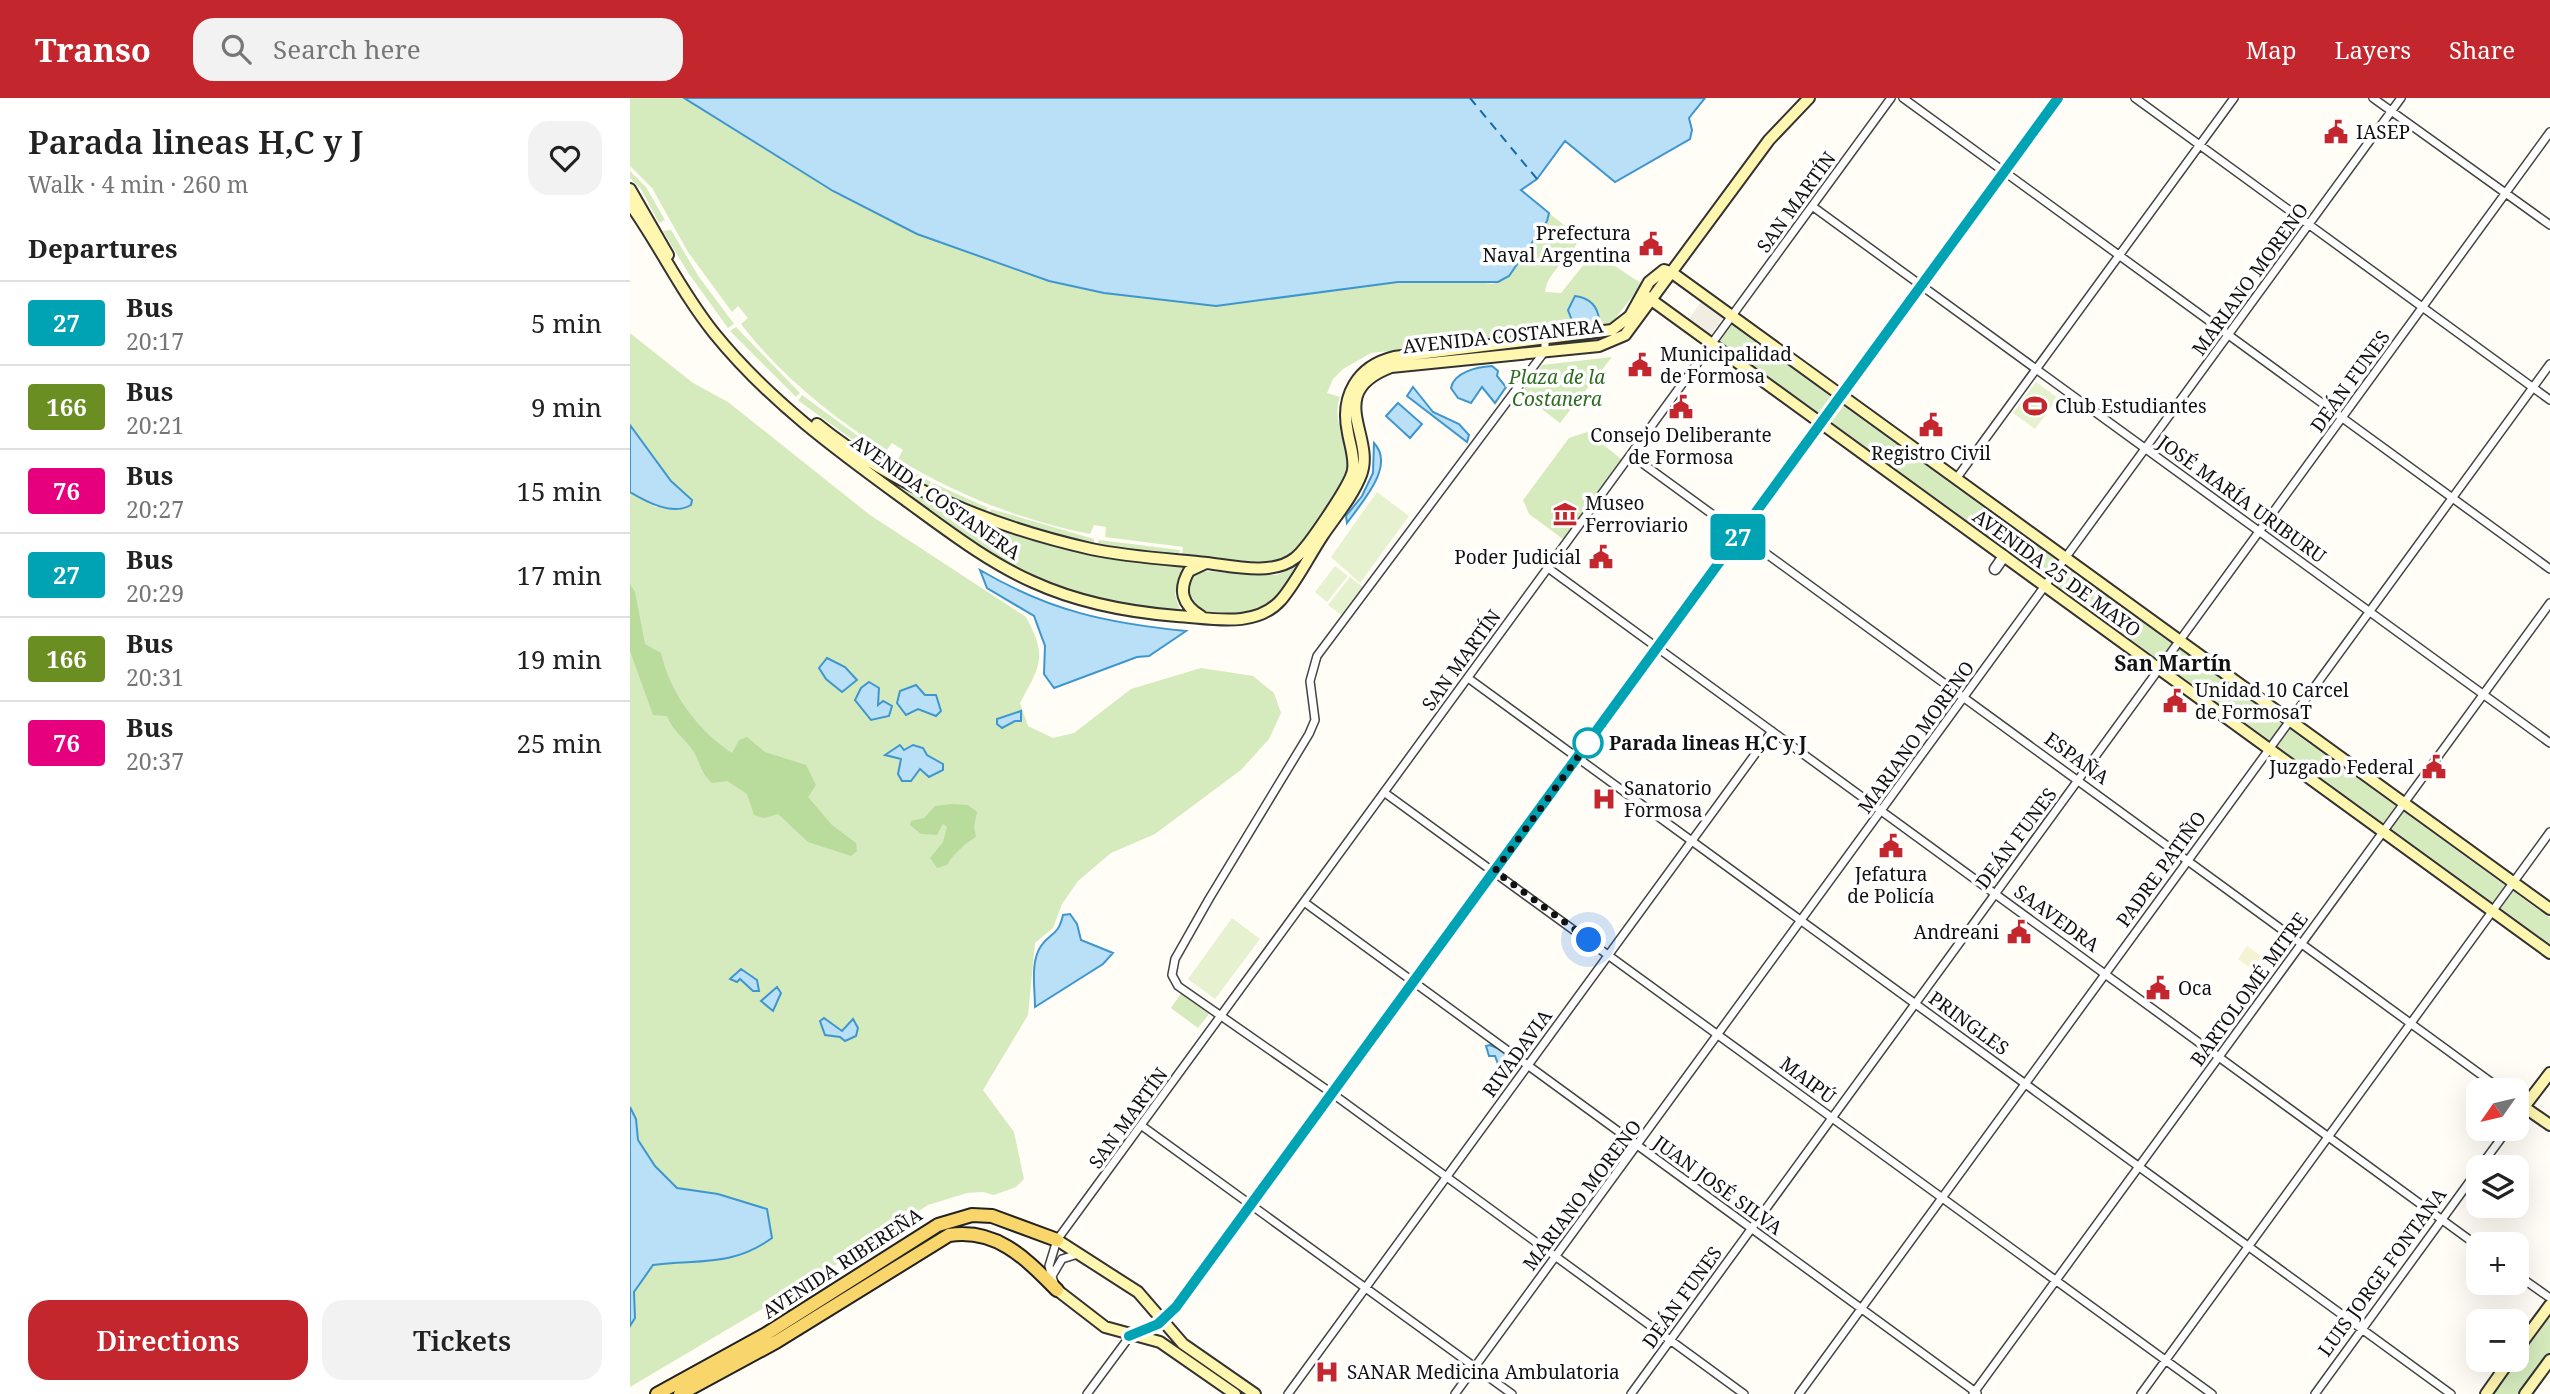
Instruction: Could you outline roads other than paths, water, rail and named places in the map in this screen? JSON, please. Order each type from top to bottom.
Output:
[{"type":"main road","name":"AVENIDA COSTANERA","points":[[630,204],[714,332],[780,403],[836,449],[965,543],[1021,576],[1072,597],[1125,610],[1205,618],[1251,618],[1268,610],[1283,597],[1362,473],[1363,452],[1354,414],[1356,401],[1370,378],[1391,367],[1545,345],[1612,330],[1648,298],[1763,136],[1800,98]]},
{"type":"main road","name":"AVENIDA COSTANERA","points":[[1667,271],[1769,140],[1809,98]]},
{"type":"main road","name":"AVENIDA COSTANERA","points":[[630,189],[666,258],[745,360],[824,430],[901,478],[962,509],[1045,537],[1118,554],[1273,567],[1292,560],[1305,549],[1353,471],[1345,418],[1348,395],[1358,377],[1376,363],[1394,357],[1545,345]]},
{"type":"main road","name":"AVENIDA 25 DE MAYO","points":[[1667,271],[2550,909]]},
{"type":"main road","name":"AVENIDA 25 DE MAYO","points":[[1648,298],[2550,953]]},
{"type":"main road","points":[[1205,618],[1186,605],[1182,589],[1189,571],[1207,563]]},
{"type":"main road","points":[[2529,1095],[2550,1073]]},
{"type":"main road","points":[[2529,1110],[2550,1125]]},
{"type":"main road","name":"AVENIDA RIBEREÑA","points":[[657,1394],[766,1334],[945,1222],[972,1215],[992,1216],[1057,1240]]},
{"type":"main road","name":"AVENIDA RIBEREÑA","points":[[680,1394],[770,1345],[948,1235],[978,1234],[1004,1244],[1025,1258],[1057,1290]]},
{"type":"main road","points":[[1057,1240],[1138,1292],[1164,1320],[1186,1353],[1235,1394]]},
{"type":"main road","points":[[1057,1290],[1105,1327],[1129,1336],[1160,1342],[1186,1353],[1255,1394]]},
{"type":"main road","points":[[2529,1333],[2550,1305]]},
{"type":"main road","points":[[2525,1394],[2550,1360]]},
{"type":"main road","points":[[2486,1394],[2502,1372]]},
{"type":"street","name":"SAN MARTÍN","points":[[1057,1240],[1891,98]]},
{"type":"street","points":[[1903,98],[2550,569]]},
{"type":"street","points":[[1087,1394],[1129,1336],[1164,1320],[1252,1205],[2058,98]]},
{"type":"street","points":[[2135,98],[2550,400]]},
{"type":"street","points":[[1956,479],[2234,98]]},
{"type":"street","points":[[2373,98],[2550,225]]},
{"type":"street","name":"MARIANO MORENO","points":[[1455,1394],[1639,1146],[2401,98]]},
{"type":"street","name":"DEÁN FUNES","points":[[1631,1394],[2550,132]]},
{"type":"street","name":"JOSÉ MARÍA URIBURU","points":[[1812,206],[2550,743]]},
{"type":"street","points":[[1545,345],[1317,656],[1310,681],[1315,720],[1310,734],[1209,899],[1172,967],[1178,986],[1333,1094],[1744,1394]]},
{"type":"street","name":"PADRE PATIÑO","points":[[1799,1394],[2550,364]]},
{"type":"street","name":"ESPAÑA","points":[[1631,455],[2486,1078]]},
{"type":"street","points":[[1995,569],[2004,556]]},
{"type":"street","name":"SAAVEDRA","points":[[1548,568],[2466,1238]]},
{"type":"street","name":"BARTOLOMÉ MITRE","points":[[1976,1393],[2550,603]]},
{"type":"street","name":"PRINGLES","points":[[1468,678],[2451,1394]]},
{"type":"street","name":"RIVADAVIA","points":[[1288,1394],[1772,730]]},
{"type":"street","name":"MAIPÚ","points":[[1385,793],[1719,1033],[2212,1394]]},
{"type":"street","points":[[2141,1394],[2550,832]]},
{"type":"street","name":"JUAN JOSÉ SILVA","points":[[1304,902],[1976,1393]]},
{"type":"street","points":[[1142,1126],[1512,1394]]},
{"type":"street","name":"LUIS JORGE FONTANA","points":[[2315,1394],[2466,1186]]},
{"type":"street","points":[[1057,1240],[1050,1257],[1052,1277],[1057,1290]]},
{"type":"street","points":[[1052,1277],[1062,1259],[1079,1254]]},
{"type":"street","points":[[2529,1283],[2550,1298]]},
{"type":"water","points":[[684,98],[1705,98],[1689,118],[1692,130],[1690,139],[1615,182],[1565,141],[1537,179],[1521,190],[1549,213],[1547,221],[1509,276],[1498,282],[1398,282],[1216,306],[1104,293],[1049,281],[917,234],[833,191]]},
{"type":"water","points":[[1575,296],[1592,304],[1599,320],[1586,325],[1573,323],[1568,310]]},
{"type":"water","points":[[1492,366],[1498,371],[1497,376],[1506,387],[1495,403],[1482,387],[1471,403],[1458,398],[1451,388],[1461,374]]},
{"type":"water","points":[[1413,387],[1433,412],[1459,424],[1469,435],[1467,442],[1407,396]]},
{"type":"water","points":[[1398,403],[1422,424],[1410,438],[1386,416]]},
{"type":"water","points":[[630,425],[671,481],[692,500],[691,505],[668,508],[630,492]]},
{"type":"water","points":[[1374,443],[1380,452],[1379,473],[1347,523],[1346,516],[1362,496],[1373,473]]},
{"type":"water","points":[[980,570],[1030,596],[1079,613],[1130,624],[1186,631],[1149,656],[1137,657],[1054,688],[1044,674],[1045,646],[1034,616],[987,588]]},
{"type":"water","points":[[827,658],[845,667],[857,680],[842,692],[826,679],[819,668]]},
{"type":"water","points":[[869,682],[879,688],[878,705],[883,701],[892,706],[889,716],[871,720],[855,700],[861,688]]},
{"type":"water","points":[[916,685],[925,695],[936,695],[941,711],[936,716],[918,709],[906,715],[897,703],[900,691]]},
{"type":"water","points":[[1021,711],[1021,721],[1002,728],[997,724],[997,719]]},
{"type":"water","points":[[900,745],[904,750],[913,745],[923,748],[927,755],[943,764],[943,770],[929,777],[920,769],[911,781],[902,781],[898,774],[901,759],[885,755]]},
{"type":"water","points":[[1070,914],[1077,924],[1081,940],[1113,953],[1103,964],[1035,1007],[1034,975],[1038,952],[1059,927],[1063,915]]},
{"type":"water","points":[[741,969],[757,980],[759,991],[753,991],[740,979],[737,982],[730,979]]},
{"type":"water","points":[[777,987],[781,993],[773,1011],[761,1001]]},
{"type":"water","points":[[824,1018],[842,1031],[853,1019],[858,1028],[856,1036],[845,1041],[840,1037],[825,1035],[820,1021]]},
{"type":"water","points":[[1486,1046],[1504,1051],[1515,1068],[1513,1070],[1507,1064],[1498,1064],[1495,1056],[1489,1056]]},
{"type":"water","points":[[630,1107],[636,1119],[638,1140],[655,1166],[677,1188],[718,1194],[767,1209],[772,1238],[743,1254],[729,1258],[653,1265],[634,1292],[635,1318],[630,1326]]},
{"type":"place","name":"IASEP","points":[[2336,132]]},
{"type":"place","name":"Prefectura Naval Argentina","points":[[1651,244]]},
{"type":"place","name":"Municipalidad de Formosa","points":[[1640,365]]},
{"type":"place","name":"Club Estudiantes","points":[[2035,406]]},
{"type":"place","name":"Consejo Deliberante de Formosa","points":[[1681,407]]},
{"type":"place","name":"Registro Civil","points":[[1931,425]]},
{"type":"place","name":"Museo Ferroviario","points":[[1565,514]]},
{"type":"place","name":"Poder Judicial","points":[[1601,557]]},
{"type":"place","name":"Unidad 10 Carcel de FormosaT","points":[[2175,701]]},
{"type":"place","name":"Parada lineas H,C y J","points":[[1588,743]]},
{"type":"place","name":"Juzgado Federal","points":[[2434,767]]},
{"type":"place","name":"Sanatorio Formosa","points":[[1604,799]]},
{"type":"place","name":"Jefatura de Policía","points":[[1891,846]]},
{"type":"place","name":"Andreani","points":[[2019,932]]},
{"type":"place","name":"Oca","points":[[2158,988]]},
{"type":"place","name":"SANAR Medicina Ambulatoria","points":[[1327,1372]]},
{"type":"district","name":"San Martín","points":[[2173,663]]},
{"type":"park label","name":"Plaza de la Costanera","points":[[1557,388]]}]
